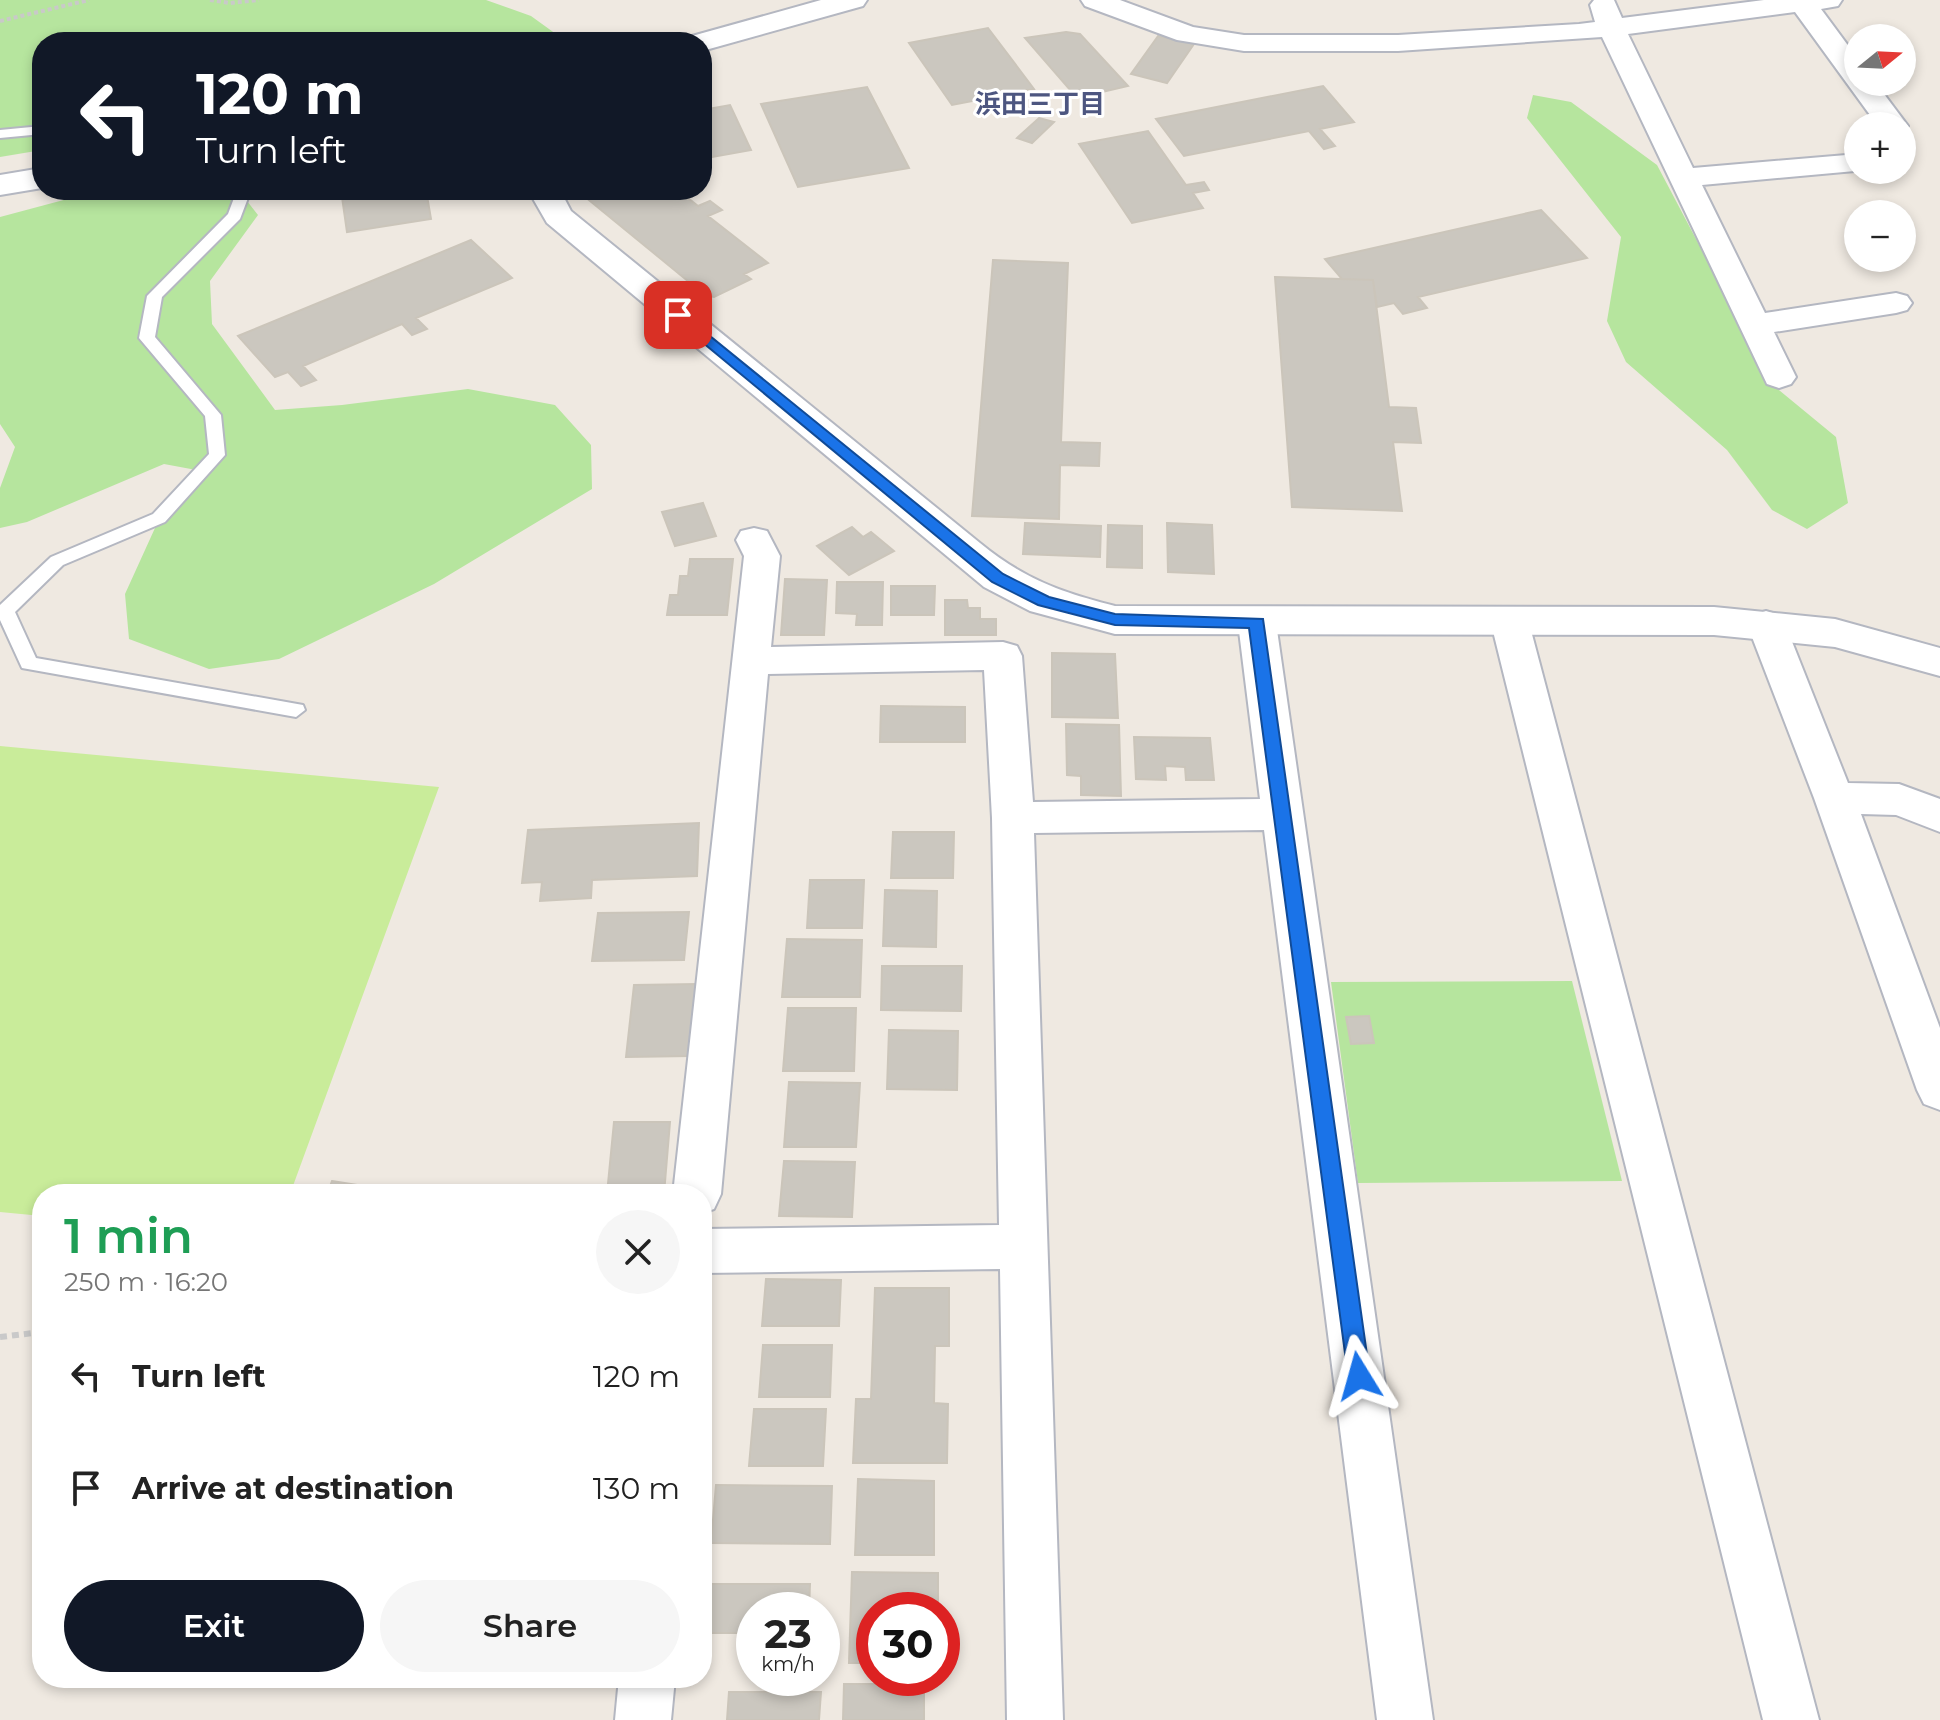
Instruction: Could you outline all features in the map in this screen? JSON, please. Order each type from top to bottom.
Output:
[{"type":"street","points":[[712,39],[853,0]]},
{"type":"street","points":[[1095,0],[1187,34],[1244,43],[1398,43],[1606,14],[1815,2],[1844,53]]},
{"type":"street","points":[[1606,14],[1779,377]]},
{"type":"street","points":[[1683,178],[1844,164]]},
{"type":"street","points":[[0,185],[32,180]]},
{"type":"street","points":[[549,200],[558,216],[998,578],[1044,601],[1115,620],[1257,623],[1714,621],[1766,624],[1835,633],[1940,662]]},
{"type":"street","points":[[1754,325],[1896,303]]},
{"type":"street","points":[[698,1184],[762,556],[754,540]]},
{"type":"street","points":[[1257,623],[1405,1720]]},
{"type":"street","points":[[1510,623],[1791,1720]]},
{"type":"street","points":[[1766,624],[1834,798],[1940,1090]]},
{"type":"street","points":[[750,661],[1003,656],[1013,818],[1035,1720]]},
{"type":"street","points":[[1834,798],[1899,800],[1940,816]]},
{"type":"street","points":[[1013,818],[1283,814]]},
{"type":"street","points":[[712,1251],[1023,1247]]},
{"type":"street","points":[[643,1720],[646,1688]]},
{"type":"lane","points":[[0,134],[32,131]]},
{"type":"lane","points":[[241,200],[235,216],[155,296],[147,338],[213,415],[217,455],[159,518],[57,561],[5,611],[29,663],[296,710]]},
{"type":"path","points":[[0,21],[89,0]]},
{"type":"path","points":[[210,0],[230,3],[259,0]]},
{"type":"path","points":[[0,1337],[32,1333]]},
{"type":"green space","points":[[0,0],[486,0],[531,16],[553,32],[32,32],[32,152],[0,157]]},
{"type":"green space","points":[[1533,95],[1571,102],[1657,165],[1773,385],[1836,437],[1848,503],[1807,529],[1772,510],[1727,450],[1626,362],[1607,321],[1621,237],[1527,118]]},
{"type":"green space","points":[[64,200],[246,200],[258,215],[210,281],[212,324],[275,410],[468,389],[555,405],[591,445],[592,489],[434,584],[279,659],[209,669],[129,639],[125,594],[155,528],[207,472],[164,464],[27,522],[0,528],[0,488],[15,447],[0,424],[0,217]]},
{"type":"green space","points":[[0,746],[439,787],[294,1184],[32,1184],[32,1215],[0,1212]]},
{"type":"green space","points":[[1572,981],[1622,1181],[1358,1183],[1331,982]]},
{"type":"building","points":[[988,28],[1034,89],[952,105],[909,43]]},
{"type":"building","points":[[1066,32],[1080,34],[1128,86],[1077,98],[1025,38]]},
{"type":"building","points":[[1158,36],[1194,44],[1167,83],[1131,74]]},
{"type":"building","points":[[1323,86],[1354,122],[1320,129],[1335,146],[1324,149],[1309,131],[1184,156],[1156,119]]},
{"type":"building","points":[[867,87],[909,168],[798,187],[761,104]]},
{"type":"building","points":[[730,105],[751,150],[712,157],[712,108]]},
{"type":"building","points":[[1039,118],[1054,122],[1032,143],[1017,138]]},
{"type":"building","points":[[1148,131],[1186,185],[1204,182],[1209,190],[1193,193],[1203,208],[1132,223],[1079,144]]},
{"type":"building","points":[[342,200],[428,200],[431,219],[347,232]]},
{"type":"building","points":[[589,200],[690,200],[698,206],[710,201],[722,210],[708,216],[768,263],[744,274],[751,279],[714,297],[705,295]]},
{"type":"building","points":[[1541,210],[1587,258],[1418,297],[1427,308],[1403,314],[1394,303],[1377,307],[1373,280],[1342,279],[1325,259]]},
{"type":"building","points":[[471,240],[512,278],[416,318],[427,329],[412,335],[402,324],[303,366],[316,380],[301,386],[288,372],[275,377],[238,336]]},
{"type":"building","points":[[993,260],[1068,263],[1061,442],[1100,443],[1099,466],[1060,465],[1059,519],[972,516]]},
{"type":"building","points":[[1275,277],[1373,280],[1389,407],[1416,408],[1421,443],[1393,442],[1402,511],[1292,507]]},
{"type":"building","points":[[703,503],[716,536],[675,546],[662,512]]},
{"type":"building","points":[[1025,523],[1101,526],[1100,557],[1023,554]]},
{"type":"building","points":[[1167,523],[1212,525],[1214,574],[1168,572]]},
{"type":"building","points":[[1108,525],[1142,526],[1142,568],[1107,567]]},
{"type":"building","points":[[852,527],[863,537],[871,532],[894,551],[849,575],[817,546]]},
{"type":"building","points":[[690,559],[733,559],[727,615],[667,615],[670,595],[678,595],[680,576],[688,576]]},
{"type":"building","points":[[785,579],[827,580],[824,635],[781,635]]},
{"type":"building","points":[[837,582],[883,582],[882,625],[856,625],[857,614],[836,613]]},
{"type":"building","points":[[891,586],[935,586],[934,615],[891,615]]},
{"type":"building","points":[[945,600],[967,600],[968,608],[980,608],[980,619],[996,619],[996,635],[945,635]]},
{"type":"building","points":[[1052,653],[1115,654],[1118,718],[1052,717]]},
{"type":"building","points":[[881,706],[965,707],[965,742],[880,742]]},
{"type":"building","points":[[1066,724],[1119,725],[1121,796],[1081,795],[1081,776],[1067,775]]},
{"type":"building","points":[[1134,737],[1210,738],[1214,780],[1186,780],[1185,767],[1165,766],[1166,780],[1136,779]]},
{"type":"building","points":[[699,823],[697,876],[592,880],[591,898],[540,901],[542,882],[522,883],[528,830]]},
{"type":"building","points":[[893,832],[954,832],[953,878],[891,878]]},
{"type":"building","points":[[810,880],[864,880],[862,928],[807,928]]},
{"type":"building","points":[[885,890],[937,891],[936,947],[883,946]]},
{"type":"building","points":[[689,912],[684,960],[592,961],[598,913]]},
{"type":"building","points":[[787,939],[862,940],[860,997],[782,997]]},
{"type":"building","points":[[882,966],[962,966],[961,1011],[881,1010]]},
{"type":"building","points":[[697,984],[690,1056],[626,1057],[634,985]]},
{"type":"building","points":[[788,1008],[856,1008],[854,1071],[783,1071]]},
{"type":"building","points":[[1369,1016],[1374,1043],[1351,1044],[1346,1017]]},
{"type":"building","points":[[889,1030],[958,1031],[957,1090],[887,1089]]},
{"type":"building","points":[[789,1082],[860,1083],[856,1147],[784,1147]]},
{"type":"building","points":[[614,1122],[670,1122],[665,1184],[608,1184]]},
{"type":"building","points":[[784,1161],[855,1162],[852,1217],[779,1216]]},
{"type":"building","points":[[766,1279],[841,1280],[839,1326],[762,1326]]},
{"type":"building","points":[[875,1288],[949,1288],[949,1346],[935,1346],[934,1403],[948,1404],[947,1463],[853,1463],[856,1399],[871,1399]]},
{"type":"building","points":[[763,1345],[832,1345],[830,1397],[759,1397]]},
{"type":"building","points":[[754,1409],[826,1409],[823,1466],[749,1466]]},
{"type":"building","points":[[858,1479],[934,1481],[934,1555],[855,1555]]},
{"type":"building","points":[[716,1485],[832,1486],[830,1544],[712,1543]]},
{"type":"building","points":[[852,1572],[938,1573],[938,1592],[856,1592],[856,1663],[849,1663]]},
{"type":"building","points":[[712,1584],[810,1584],[810,1592],[736,1592],[736,1633],[712,1633]]},
{"type":"building","points":[[844,1684],[856,1684],[856,1696],[924,1696],[924,1720],[843,1720]]},
{"type":"building","points":[[729,1692],[736,1692],[736,1696],[821,1696],[819,1720],[727,1720]]},
{"type":"district","name":"浜田三丁目","points":[[1040,104]]},
{"type":"route","points":[[678,315],[998,578],[1044,601],[1115,620],[1257,623],[1359,1376]]}]
